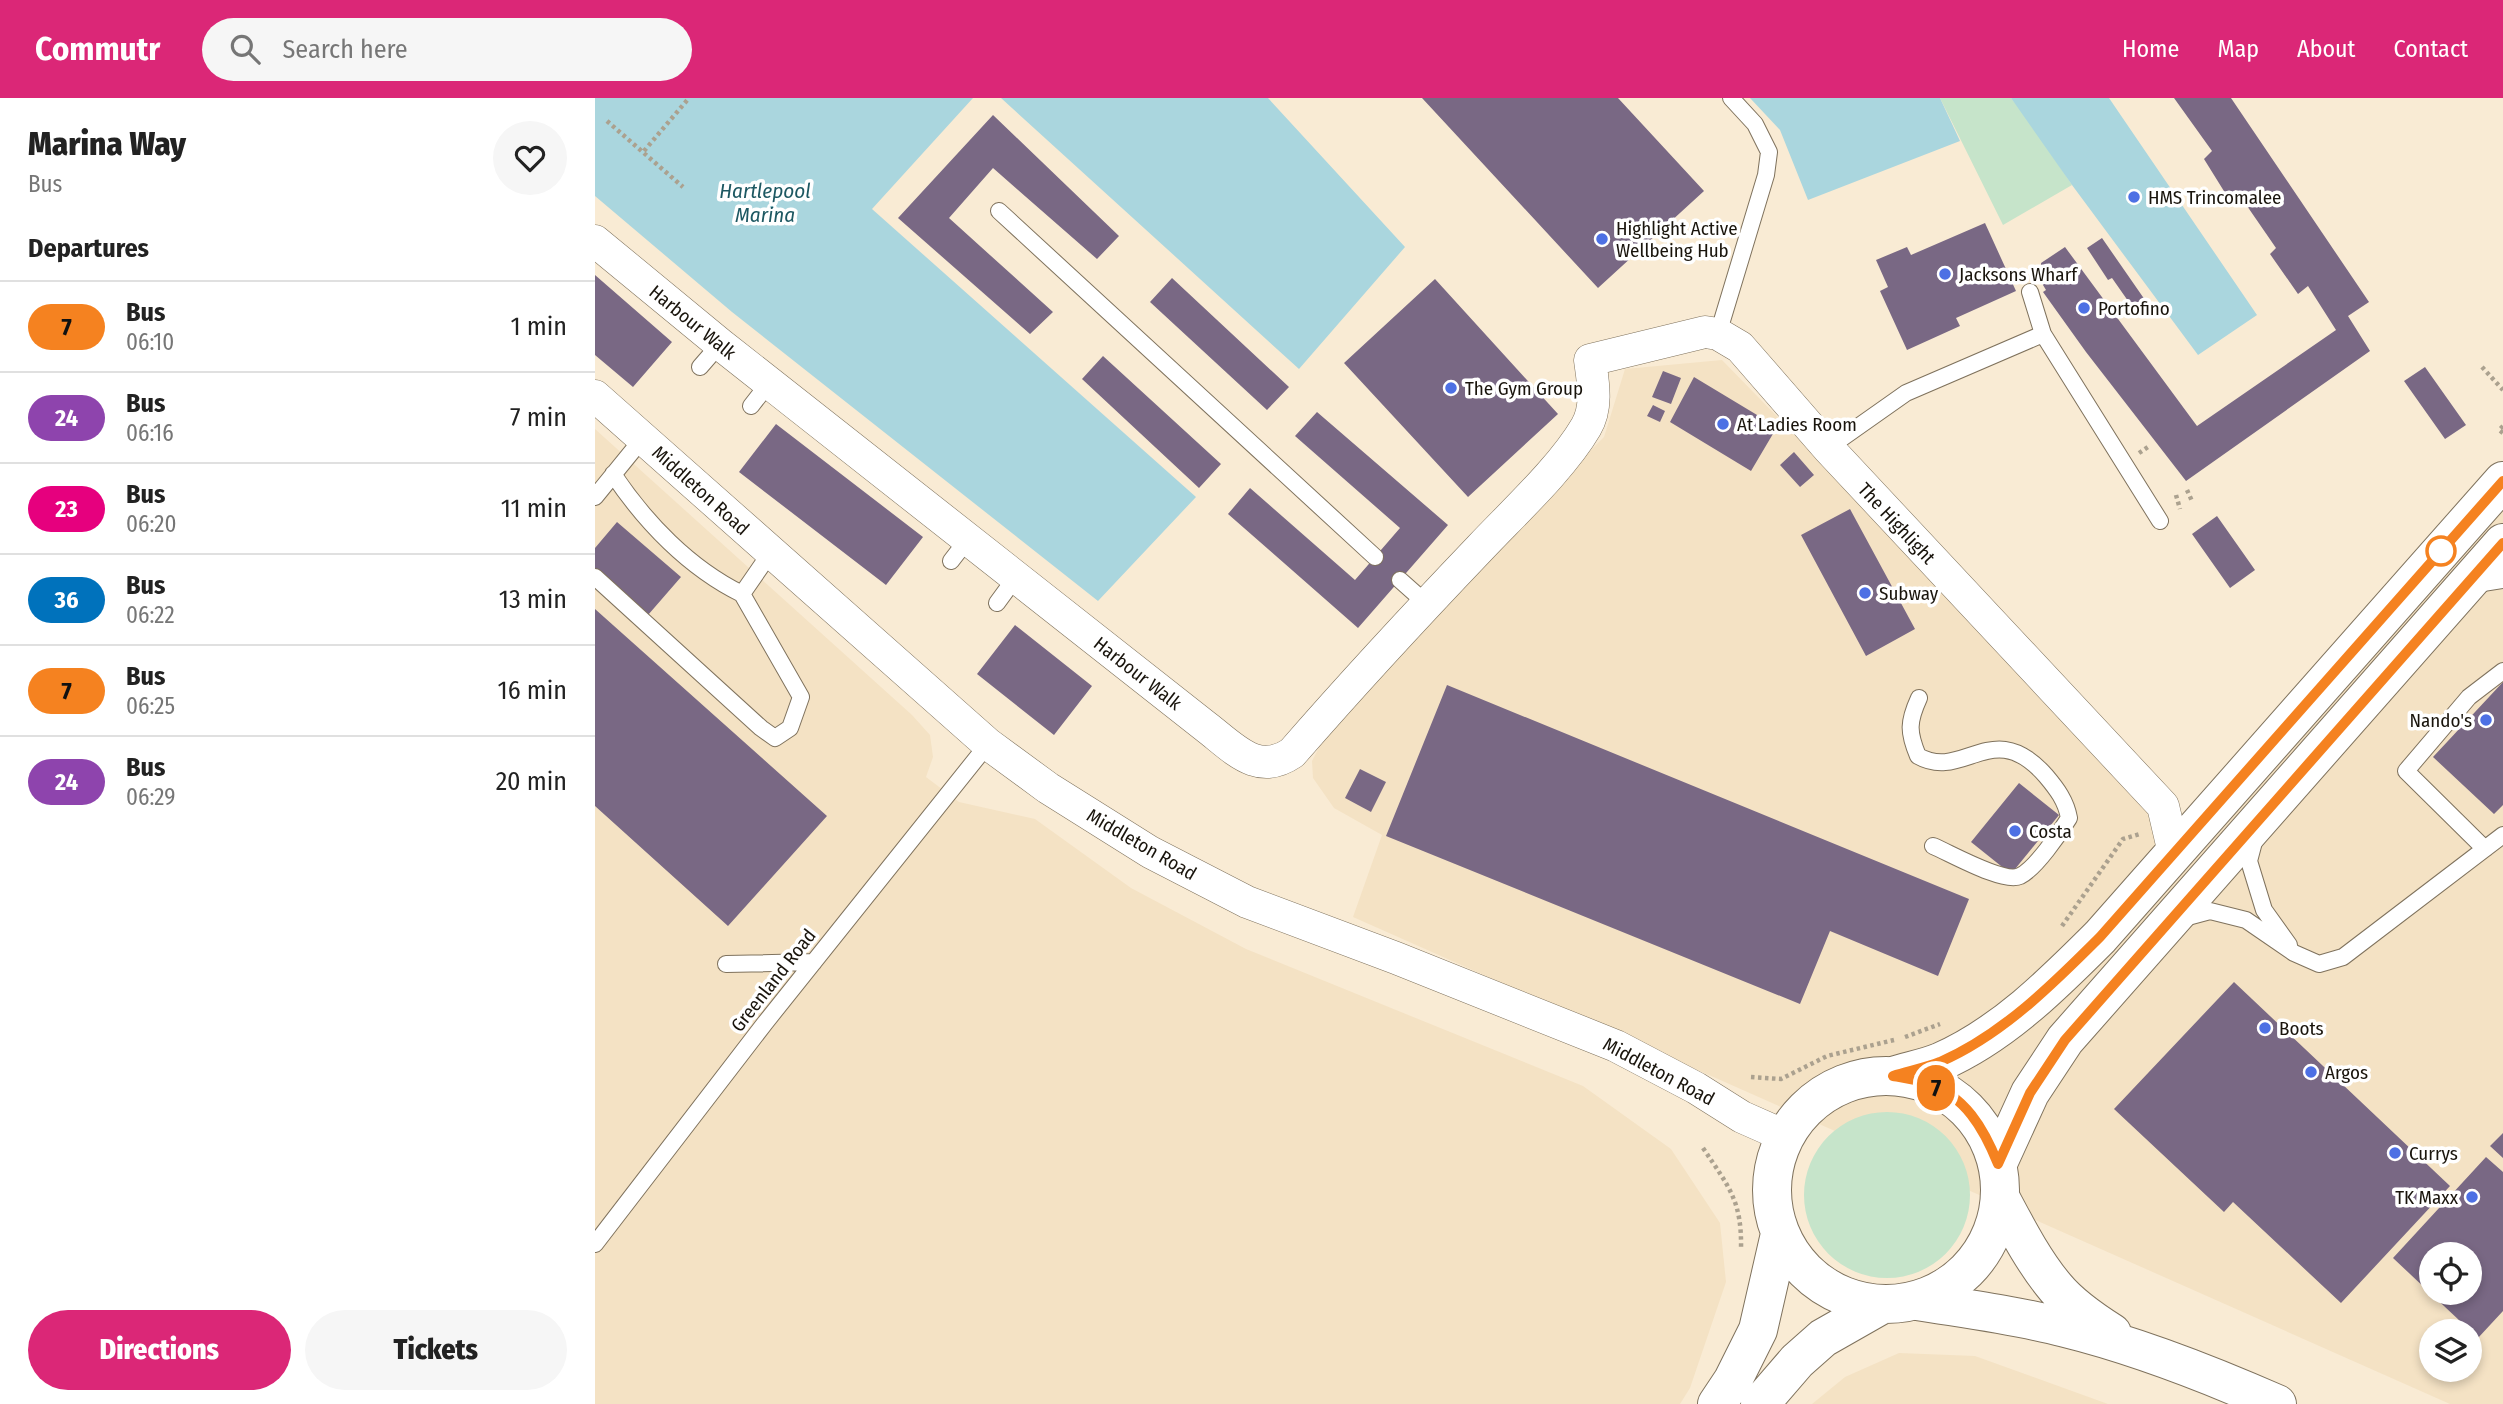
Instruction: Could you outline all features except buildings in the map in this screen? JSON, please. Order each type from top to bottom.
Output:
[{"type":"main road","points":[[2277,1404],[2229,1382],[2065,1328],[1997,1313],[1849,1299],[1820,1284],[1797,1262],[1780,1234],[1772,1201],[1774,1168],[1785,1136],[1805,1110],[1831,1090],[1861,1078],[1893,1076],[1940,1062],[1993,1031],[2055,982],[2100,937],[2159,843],[2210,813],[2503,481]]},
{"type":"main road","points":[[1761,1404],[1797,1361],[1823,1338],[1899,1303],[1949,1287],[1975,1264],[1993,1233],[2000,1181],[2030,1093],[2065,1040],[2503,543]]},
{"type":"main road","points":[[1893,1076],[1929,1084],[1960,1102],[1984,1130],[2021,1236],[2057,1289],[2095,1322],[2137,1350]]},
{"type":"main road","points":[[1717,1404],[1733,1380],[1758,1330],[1780,1234]]},
{"type":"street","name":"Harbour Walk","points":[[595,241],[710,356],[959,550],[1016,577],[1232,747],[1261,763],[1280,761],[1292,753],[1552,471],[1586,427],[1593,410],[1594,388],[1590,360],[1695,333],[1718,334]]},
{"type":"street","name":"The Highlight","points":[[1718,334],[1740,348],[1828,448],[2163,806],[2159,843]]},
{"type":"street","name":"Middleton Road","points":[[595,396],[988,744],[1048,788],[1150,852],[1247,902],[1616,1046],[1696,1088],[1742,1117],[1785,1136]]},
{"type":"street","points":[[2163,806],[2210,813]]},
{"type":"lane","points":[[1718,334],[1763,188],[1769,152],[1755,124],[1731,98]]},
{"type":"lane","points":[[999,211],[1375,556]]},
{"type":"lane","points":[[2030,292],[2043,334],[2160,521]]},
{"type":"lane","points":[[1828,448],[1906,393],[2043,334]]},
{"type":"lane","points":[[597,489],[643,438]]},
{"type":"lane","points":[[595,577],[761,729],[775,737],[790,728],[801,697],[742,594],[698,566],[666,537],[634,506],[613,474]]},
{"type":"lane","points":[[742,594],[771,552]]},
{"type":"lane","points":[[997,603],[1016,577]]},
{"type":"lane","points":[[1400,580],[1427,604]]},
{"type":"lane","points":[[2454,598],[2483,583],[2503,580]]},
{"type":"lane","points":[[2485,849],[2406,771],[2469,697],[2503,671]]},
{"type":"lane","points":[[1919,698],[1910,717],[1910,732],[1918,756],[1927,761],[1943,763],[1997,749],[2020,752],[2036,765],[2057,789],[2066,804],[2069,818],[2057,837],[2019,876],[2006,878],[1933,846]]},
{"type":"lane","name":"Greenland Road","points":[[595,1244],[988,744]]},
{"type":"lane","points":[[2262,816],[2249,861],[2264,910],[2294,953]]},
{"type":"lane","points":[[2169,922],[2210,911],[2246,920],[2294,953],[2319,964],[2343,957],[2503,835]]},
{"type":"lane","points":[[726,964],[814,962]]},
{"type":"path","points":[[643,151],[689,98]]},
{"type":"path","points":[[607,121],[683,187]]},
{"type":"path","points":[[2482,367],[2503,390]]},
{"type":"path","points":[[2503,426],[2500,430],[2503,433]]},
{"type":"path","points":[[2187,490],[2192,501]]},
{"type":"path","points":[[2176,495],[2180,509]]},
{"type":"path","points":[[2060,929],[2123,839],[2159,843]]},
{"type":"path","points":[[1751,1077],[1781,1079],[1827,1056],[1903,1037],[1942,1023]]},
{"type":"path","points":[[1703,1149],[1734,1195],[1742,1227],[1741,1250]]},
{"type":"shaded area","points":[[1722,360],[2202,852],[2503,508],[2503,1404],[2450,1404],[1353,917],[1382,835],[1334,808],[1313,778],[1312,761],[1325,736],[1479,562],[1604,437],[1625,369]]},
{"type":"shaded area","points":[[595,429],[912,715],[930,735],[933,757],[926,777],[959,802],[1035,819],[1131,888],[1246,949],[1583,1086],[1671,1149],[1720,1223],[1726,1282],[1690,1388],[1680,1404],[595,1404]]},
{"type":"shaded area","points":[[1899,1353],[1975,1356],[2108,1404],[1812,1404],[1845,1377]]},
{"type":"green space","points":[[1940,98],[2011,98],[2072,185],[2003,225]]},
{"type":"green space","points":[[1887,1112],[1919,1119],[1933,1126],[1945,1137],[1956,1149],[1963,1163],[1970,1195],[1963,1227],[1956,1241],[1945,1253],[1933,1264],[1919,1271],[1887,1278],[1855,1271],[1841,1264],[1829,1253],[1818,1241],[1811,1227],[1804,1195],[1811,1163],[1818,1149],[1829,1137],[1841,1126],[1855,1119]]},
{"type":"water","name":"Hartlepool Marina","points":[[595,98],[973,98],[872,209],[1196,497],[1098,601],[732,312],[595,196]]},
{"type":"water","points":[[1001,98],[1268,98],[1405,247],[1299,369]]},
{"type":"water","points":[[1750,98],[1940,98],[1960,141],[1808,200],[1780,130]]},
{"type":"water","points":[[2011,98],[2109,98],[2257,315],[2198,355]]},
{"type":"bus line","name":"7","points":[[2503,481],[2100,937],[2055,982],[1993,1031],[1940,1062],[1893,1076],[1929,1084],[1960,1102],[1984,1130],[1998,1164],[2030,1093],[2065,1040],[2503,543]]},
{"type":"place","name":"HMS Trincomalee","points":[[2134,197]]},
{"type":"place","name":"Highlight Active Wellbeing Hub","points":[[1602,239]]},
{"type":"place","name":"Jacksons Wharf","points":[[1945,274]]},
{"type":"place","name":"Portofino","points":[[2084,308]]},
{"type":"place","name":"The Gym Group","points":[[1451,388]]},
{"type":"place","name":"At Ladies Room","points":[[1723,424]]},
{"type":"place","name":"Subway","points":[[1865,593]]},
{"type":"place","name":"Nando's","points":[[2486,720]]},
{"type":"place","name":"Costa","points":[[2015,831]]},
{"type":"place","name":"Boots","points":[[2265,1028]]},
{"type":"place","name":"Argos","points":[[2311,1072]]},
{"type":"place","name":"Currys","points":[[2395,1153]]},
{"type":"place","name":"TK Maxx","points":[[2472,1197]]}]
